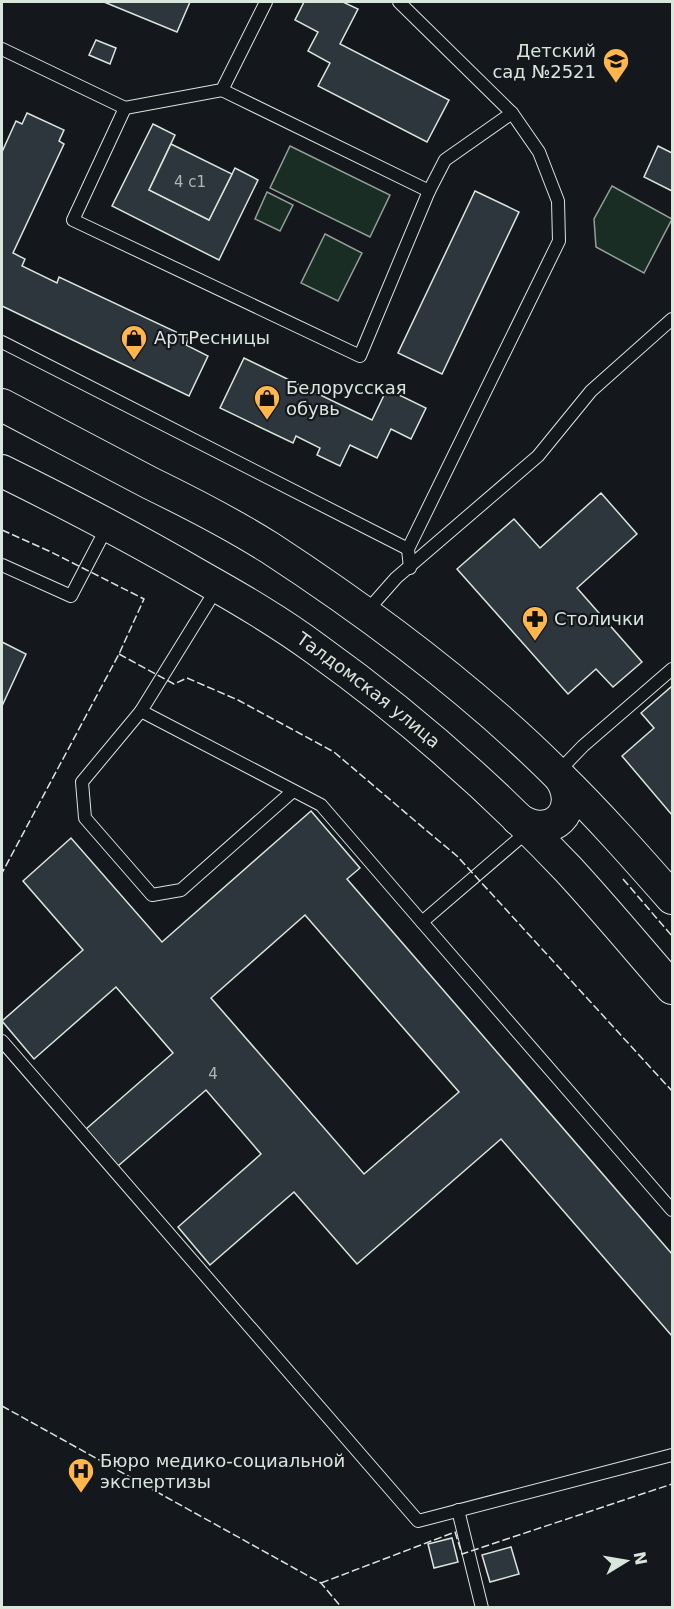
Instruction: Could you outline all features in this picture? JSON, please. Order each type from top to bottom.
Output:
[{"type":"main road","points":[[2,405],[228,524],[268,547],[365,612],[422,656],[559,775],[672,897]]},
{"type":"main road","name":"Талдомская улица","points":[[2,471],[108,525],[218,587],[315,648],[393,707],[470,773],[524,825],[569,871],[672,988]]},
{"type":"main road","points":[[524,825],[537,828],[547,827],[564,815],[568,806],[566,786],[559,775]]},
{"type":"lane","points":[[222,90],[266,2]]},
{"type":"lane","points":[[399,2],[512,113],[538,152],[558,201],[559,242],[408,549],[410,568]]},
{"type":"lane","points":[[2,49],[125,108],[222,90],[429,191]]},
{"type":"lane","points":[[125,108],[73,220],[360,356],[429,191],[445,160],[512,113]]},
{"type":"lane","points":[[365,612],[396,578],[538,456],[591,392],[672,319]]},
{"type":"lane","points":[[2,342],[408,549]]},
{"type":"lane","points":[[2,565],[71,597],[108,525]]},
{"type":"lane","points":[[218,587],[141,711],[82,782],[85,818],[152,895],[181,890],[293,791]]},
{"type":"lane","points":[[559,775],[583,746],[672,669]]},
{"type":"lane","points":[[141,711],[321,805],[672,1210]]},
{"type":"lane","points":[[422,922],[524,825]]},
{"type":"lane","points":[[2,1041],[418,1521],[672,1455]]},
{"type":"lane","points":[[458,1510],[482,1608]]},
{"type":"green space","points":[[290,146],[390,195],[370,237],[270,188]]},
{"type":"green space","points":[[612,186],[672,219],[644,273],[596,247],[594,219]]},
{"type":"green space","points":[[267,192],[293,205],[280,231],[255,219]]},
{"type":"green space","points":[[325,234],[362,253],[338,301],[301,283]]},
{"type":"building","points":[[104,2],[190,2],[177,32]]},
{"type":"building","points":[[304,2],[343,2],[358,9],[340,44],[449,100],[427,142],[318,86],[330,63],[308,51],[318,32],[295,20]]},
{"type":"building","points":[[96,40],[116,48],[110,64],[89,55]]},
{"type":"building","points":[[27,113],[64,130],[59,141],[64,144],[13,253],[25,259],[22,266],[57,283],[59,277],[189,338],[186,345],[208,356],[189,396],[2,306],[2,152],[16,121],[22,124]]},
{"type":"building","points":[[153,124],[175,135],[149,190],[209,220],[235,168],[258,180],[219,260],[112,206]]},
{"type":"building","points":[[171,144],[232,174],[209,220],[149,190]]},
{"type":"building","points":[[658,146],[672,153],[672,191],[644,177]]},
{"type":"building","points":[[475,191],[519,212],[442,374],[398,353]]},
{"type":"building","points":[[244,358],[372,420],[387,389],[426,408],[411,439],[391,429],[377,458],[350,445],[340,466],[317,455],[320,448],[296,436],[293,443],[220,408]]},
{"type":"building","points":[[601,493],[637,534],[577,588],[642,662],[613,687],[596,669],[568,694],[457,569],[514,519],[540,548]]},
{"type":"building","points":[[2,642],[26,654],[2,706]]},
{"type":"building","points":[[671,687],[672,815],[622,756],[654,728],[641,713]]},
{"type":"building","points":[[311,811],[360,868],[347,879],[672,1254],[672,1336],[501,1139],[357,1264],[294,1192],[210,1265],[178,1227],[261,1154],[206,1090],[118,1166],[86,1129],[173,1053],[116,987],[34,1059],[2,1021],[83,950],[23,881],[71,838],[162,942]],"holes":[[[305,915],[459,1092],[364,1174],[211,998]]]},
{"type":"building","points":[[452,1538],[458,1562],[434,1568],[428,1544]]},
{"type":"building","points":[[511,1547],[519,1574],[490,1582],[482,1555]]},
{"type":"fence","points":[[2,530],[144,599],[119,654],[2,873]]},
{"type":"fence","points":[[119,654],[174,684],[187,678],[238,700],[334,752],[457,856],[672,1091]]},
{"type":"fence","points":[[623,879],[672,936]]},
{"type":"fence","points":[[2,1406],[321,1583],[342,1608]]},
{"type":"fence","points":[[321,1583],[455,1532],[462,1554],[672,1484]]},
{"type":"place","name":"Детский сад №2521","points":[[616,84]]},
{"type":"place","name":"АртРесницы","points":[[134,361]]},
{"type":"place","name":"Белорусская обувь","points":[[267,421]]},
{"type":"place","name":"Столички","points":[[535,642]]},
{"type":"place","name":"Бюро медико-социальной экспертизы","points":[[81,1494]]}]
